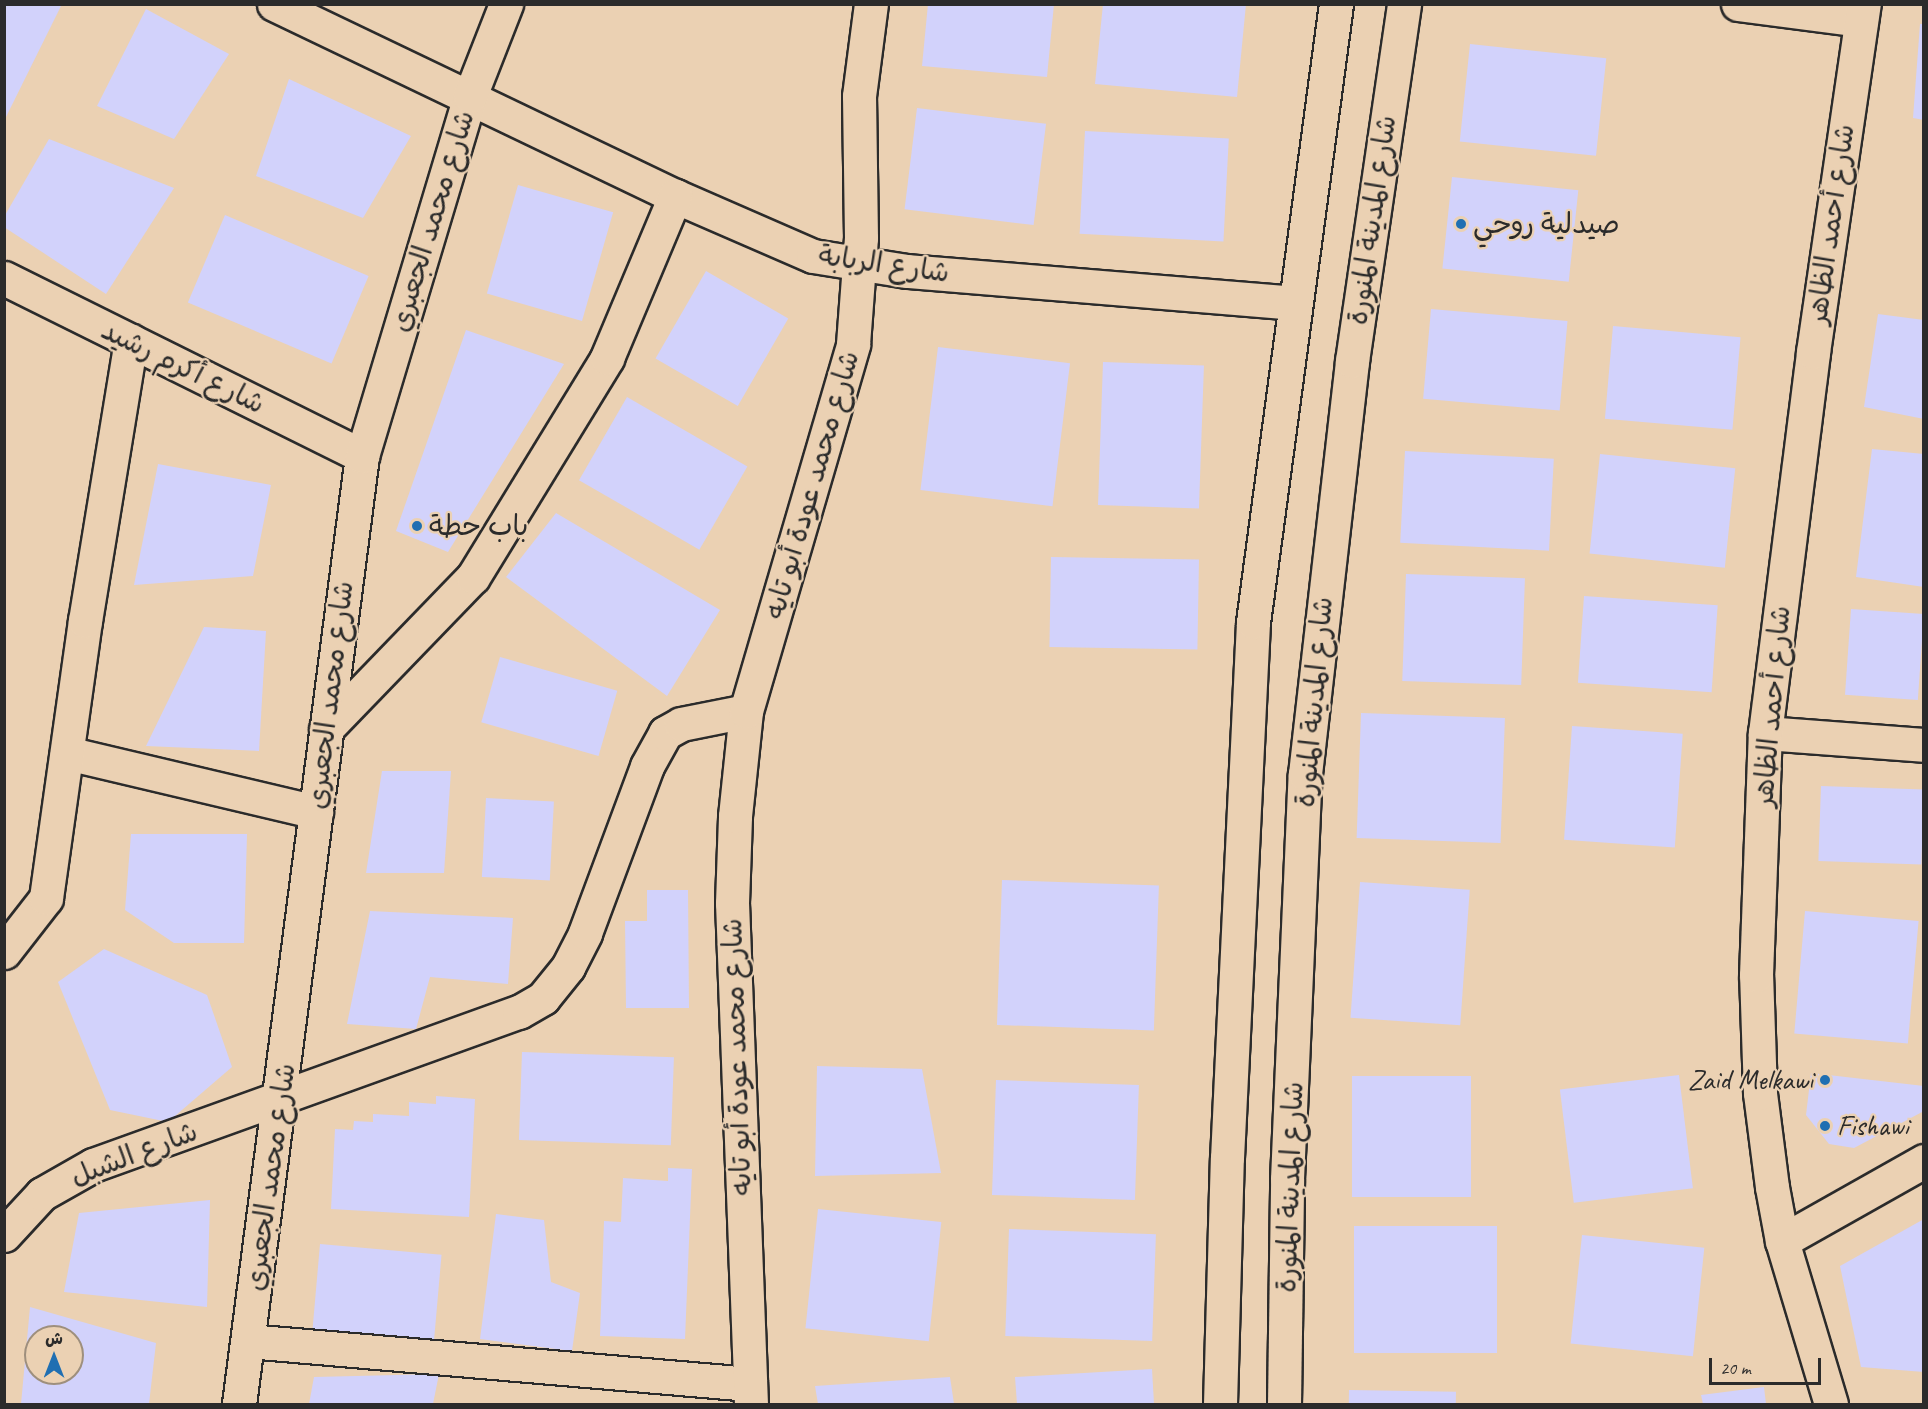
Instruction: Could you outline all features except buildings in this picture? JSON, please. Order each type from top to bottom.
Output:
[{"type":"street","name":"شارع الربابة","points":[[274,4],[675,196],[813,256],[860,265],[1295,303]]},
{"type":"street","name":"شارع محمد الجعبري","points":[[239,1404],[362,456],[470,96],[506,4]]},
{"type":"street","name":"شارع محمد عودة أبو تايه","points":[[751,1394],[732,903],[746,711],[841,397],[853,344],[860,265],[859,96],[871,4]]},
{"type":"street","points":[[1220,1404],[1227,1158],[1252,622],[1336,4]]},
{"type":"street","name":"شارع المدينة المنورة","points":[[1284,1404],[1287,1179],[1305,774],[1352,361],[1404,4]]},
{"type":"street","points":[[1738,4],[1862,12]]},
{"type":"street","name":"شارع أحمد الظاهر","points":[[1831,1404],[1782,1241],[1760,1093],[1756,975],[1765,734],[1862,12]]},
{"type":"street","points":[[326,729],[473,577],[607,358],[675,196]]},
{"type":"street","name":"شارع أكرم رشيد","points":[[4,278],[362,456]]},
{"type":"street","points":[[4,952],[46,898],[131,341]]},
{"type":"street","points":[[280,1100],[519,1012],[543,998],[568,967],[585,933],[647,766],[665,733],[687,722],[746,711]]},
{"type":"street","points":[[1765,734],[1923,745]]},
{"type":"street","points":[[67,753],[316,812]]},
{"type":"street","name":"شارع الشبل","points":[[4,1235],[33,1202],[70,1176],[280,1100]]},
{"type":"street","points":[[1782,1241],[1923,1161]]},
{"type":"street","points":[[248,1341],[751,1394]]},
{"type":"place","name":"صيدلية روحي","points":[[1461,224]]},
{"type":"place","name":"باب حطة","points":[[417,526]]},
{"type":"place","name":"Zaid Melkawi","points":[[1825,1080]]},
{"type":"place","name":"Fishawi","points":[[1825,1126]]}]
